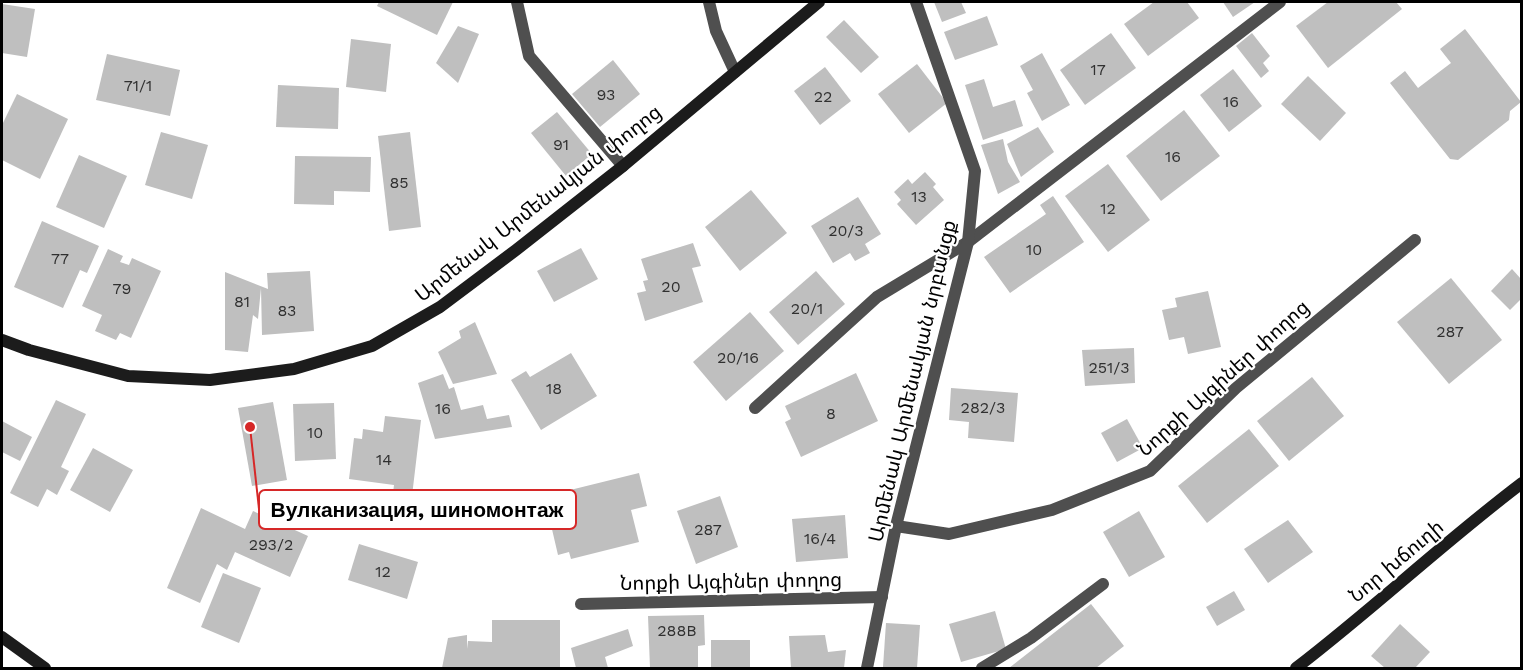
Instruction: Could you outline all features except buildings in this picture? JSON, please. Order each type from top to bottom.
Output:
[{"type":"main road","name":"Արմենակ Արմենակյան փողոց","points":[[2,340],[29,350],[128,376],[210,380],[294,369],[372,346],[440,307],[624,166],[819,2]]},
{"type":"main road","name":"Նոր խճուղի","points":[[1296,669],[1521,483]]},
{"type":"main road","points":[[2,637],[45,669]]},
{"type":"street","points":[[517,2],[529,56],[624,166]]},
{"type":"street","points":[[709,2],[716,31],[735,72]]},
{"type":"street","name":"Արմենակ Արմենակյան նրբանցք","points":[[867,669],[896,526],[968,242],[975,171],[916,2]]},
{"type":"street","points":[[754,408],[877,297],[968,242],[1280,2]]},
{"type":"street","name":"Նորքի Այգիներ փողոց","points":[[896,526],[949,534],[1052,510],[1150,471],[1236,388],[1415,240]]},
{"type":"street","points":[[982,669],[1031,638],[1103,584]]},
{"type":"street","name":"Նորքի Այգիներ փողոց","points":[[582,604],[882,597]]},
{"type":"place","name":"Вулканизация, шиномонтаж","points":[[250,427]]}]
